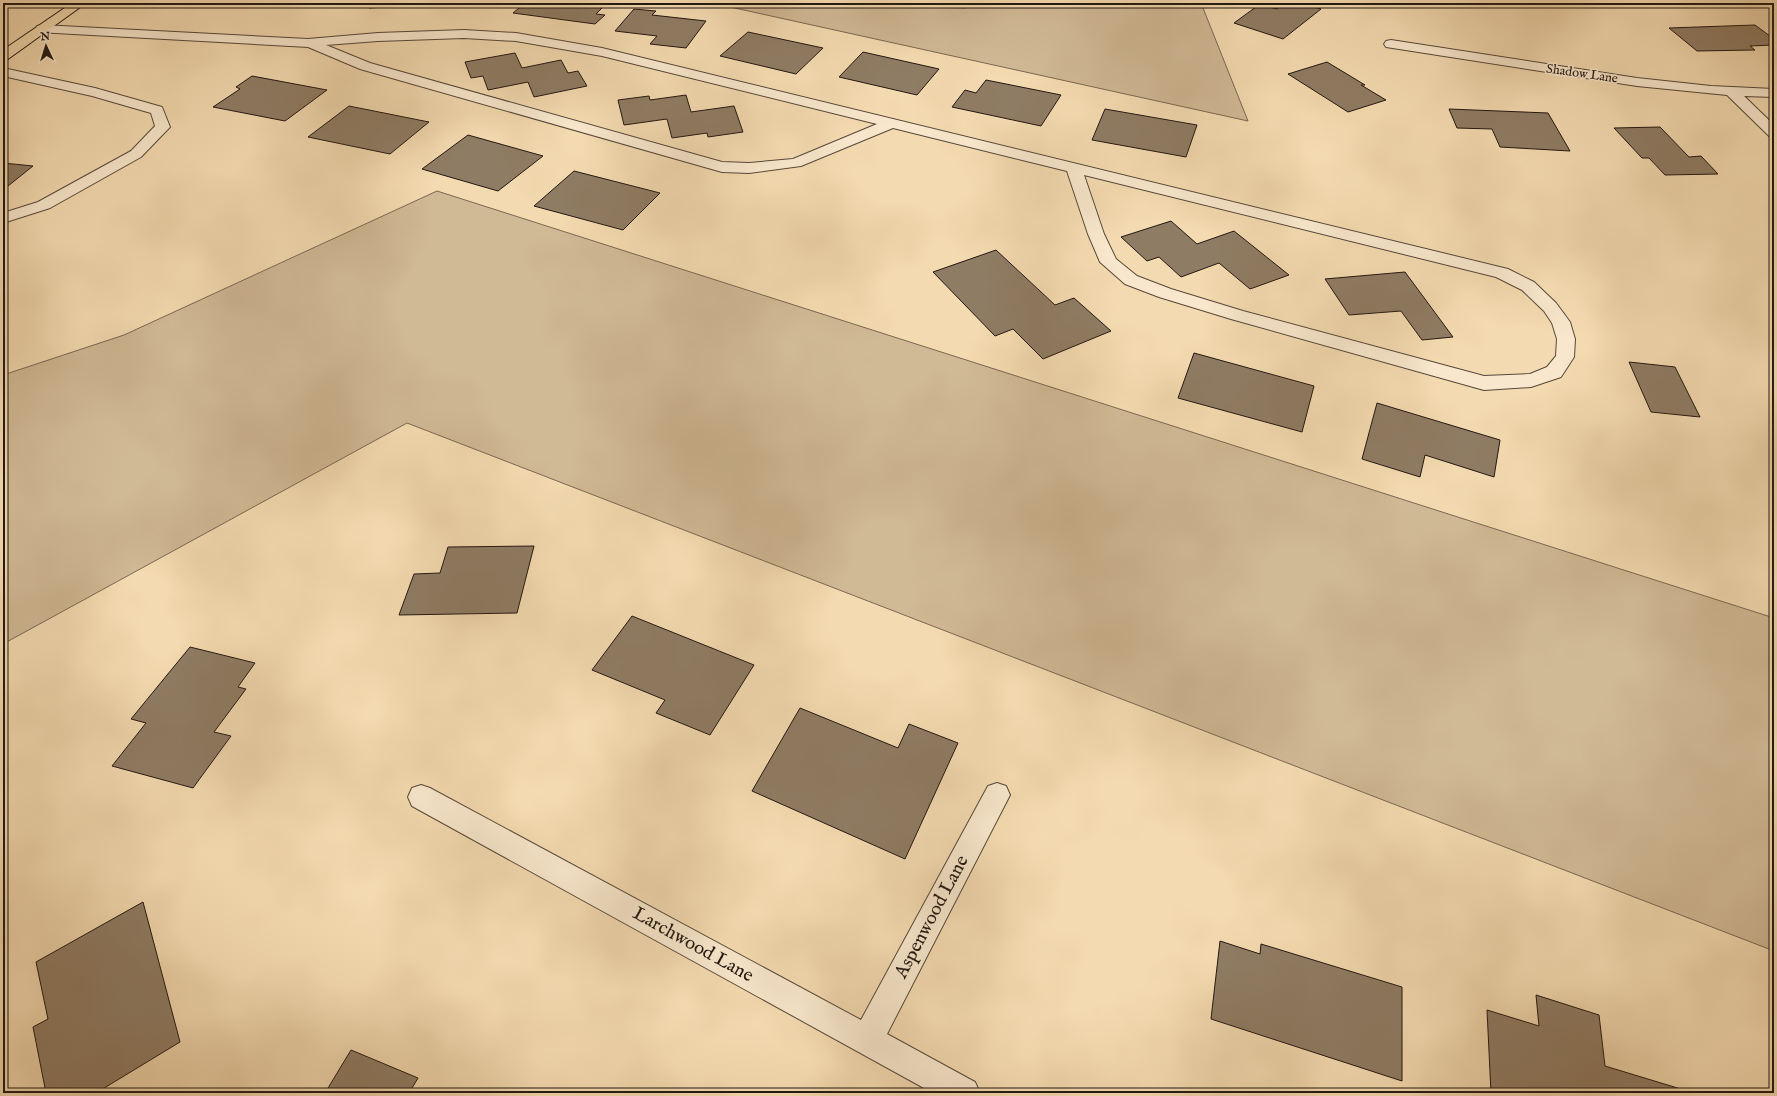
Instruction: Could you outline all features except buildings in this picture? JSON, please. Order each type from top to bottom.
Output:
[{"type":"main road","points":[[3,56],[80,3]]},
{"type":"street","points":[[42,29],[308,43],[378,37],[456,34],[516,37],[602,52],[1502,273],[1528,286],[1550,307],[1561,322],[1566,339],[1565,357],[1554,372],[1531,380],[1484,383],[1237,315],[1165,293],[1131,280],[1109,262],[1096,234],[1074,168]]},
{"type":"street","points":[[308,43],[365,66],[722,167],[756,168],[796,163],[892,123]]},
{"type":"street","name":"Shadow Lane","points":[[1391,44],[1637,82],[1731,91],[1774,93]]},
{"type":"street","points":[[3,72],[95,92],[157,110],[163,127],[136,154],[44,205],[3,218]]},
{"type":"street","points":[[1731,91],[1774,133]]},
{"type":"street","name":"Aspenwood Lane","points":[[867,1040],[997,795]]},
{"type":"street","name":"Larchwood Lane","points":[[421,797],[964,1093]]},
{"type":"shaded area","points":[[712,3],[851,3],[852,5],[966,8],[966,3],[1201,3],[1248,121]]},
{"type":"shaded area","points":[[437,191],[1774,618],[1774,951],[407,423],[3,644],[3,375],[124,335]]}]
